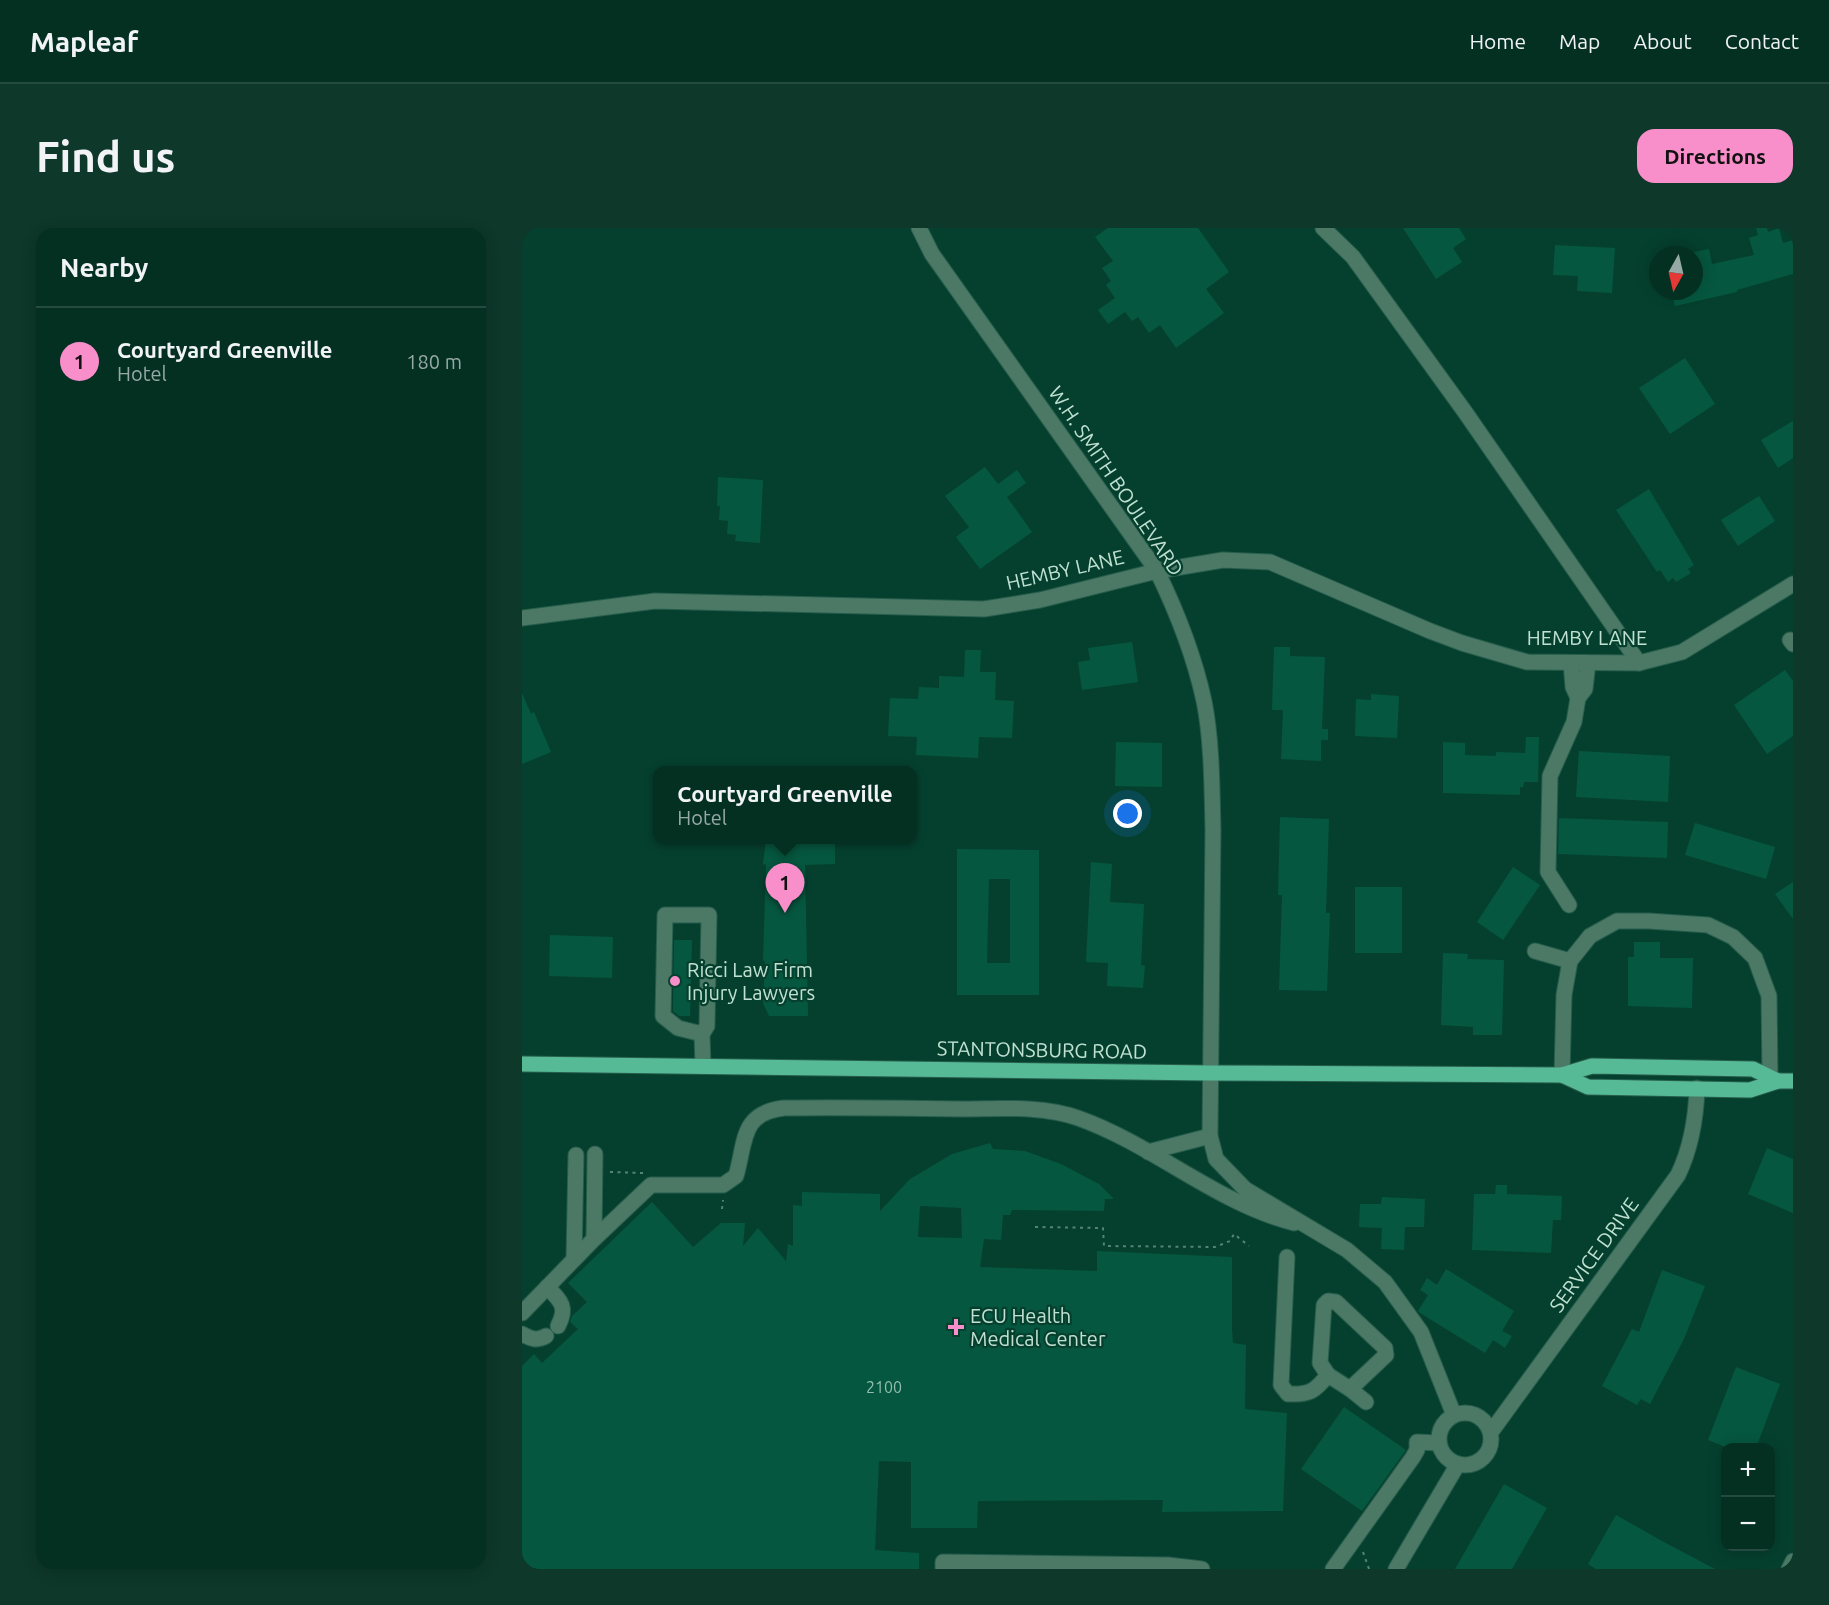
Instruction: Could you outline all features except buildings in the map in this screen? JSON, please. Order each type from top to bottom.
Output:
[{"type":"main road","name":"STANTONSBURG ROAD","points":[[522,1064],[1562,1075],[1592,1066],[1753,1070],[1780,1080]]},
{"type":"main road","name":"STANTONSBURG ROAD","points":[[1562,1075],[1588,1087],[1750,1090],[1780,1080]]},
{"type":"street","name":"W.H. SMITH BOULEVARD","points":[[919,228],[932,254],[1157,571],[1182,629],[1204,703],[1212,781],[1210,1136],[1216,1159],[1245,1190],[1312,1228]]},
{"type":"street","points":[[1323,228],[1353,257],[1465,412],[1639,663]]},
{"type":"street","name":"HEMBY LANE","points":[[522,618],[656,601],[984,609],[1040,600],[1157,571],[1222,560],[1270,562],[1462,643],[1527,662],[1639,663],[1682,652],[1793,584]]},
{"type":"street","points":[[1571,663],[1573,687],[1578,698]]},
{"type":"street","points":[[1569,905],[1548,872],[1550,776],[1574,722],[1578,698],[1585,689],[1588,663]]},
{"type":"street","points":[[702,1034],[678,1028],[663,1016],[665,915],[709,915],[707,1026],[702,1034],[703,1066]]},
{"type":"street","points":[[1562,1075],[1564,995],[1570,961],[1590,936],[1617,921],[1708,925],[1733,937],[1755,958],[1769,996],[1780,1080]]},
{"type":"street","points":[[1535,951],[1570,961]]},
{"type":"street","name":"SERVICE DRIVE","points":[[1491,1432],[1678,1176],[1688,1154],[1696,1111],[1697,1089]]},
{"type":"street","points":[[522,1313],[651,1185],[723,1185],[736,1176],[749,1127],[757,1116],[769,1110],[802,1108],[1016,1109],[1049,1112],[1085,1120],[1148,1152],[1198,1182],[1270,1217],[1312,1228],[1347,1250],[1385,1282],[1421,1332],[1454,1415]]},
{"type":"street","points":[[1148,1152],[1210,1136]]},
{"type":"street","points":[[584,1249],[585,1155],[584,1249]]},
{"type":"street","points":[[1287,1257],[1281,1385],[1288,1394],[1300,1395],[1315,1390],[1328,1375]]},
{"type":"street","points":[[522,1334],[539,1340],[552,1331],[563,1317],[563,1307],[547,1287]]},
{"type":"street","points":[[1350,1389],[1386,1355],[1385,1348],[1336,1302],[1328,1301],[1324,1305],[1320,1363],[1328,1375],[1366,1402]]},
{"type":"street","points":[[1461,1412],[1476,1415],[1488,1425],[1491,1432],[1491,1445],[1484,1457],[1474,1464],[1458,1464],[1446,1457],[1439,1443],[1442,1426],[1461,1412]]},
{"type":"street","points":[[1333,1569],[1413,1457],[1417,1450],[1417,1442],[1439,1443]]},
{"type":"street","points":[[1396,1569],[1458,1464]]},
{"type":"street","points":[[1790,1569],[1793,1561]]},
{"type":"street","points":[[943,1569],[943,1562],[976,1562],[1168,1565],[1202,1569]]},
{"type":"path","points":[[1035,1227],[1103,1228],[1104,1246],[1215,1247],[1230,1241],[1234,1234],[1249,1246]]},
{"type":"place","name":"Courtyard Greenville","points":[[785,913]]},
{"type":"place","name":"Ricci Law Firm Injury Lawyers","points":[[675,981]]},
{"type":"place","name":"ECU Health Medical Center","points":[[956,1327]]}]
